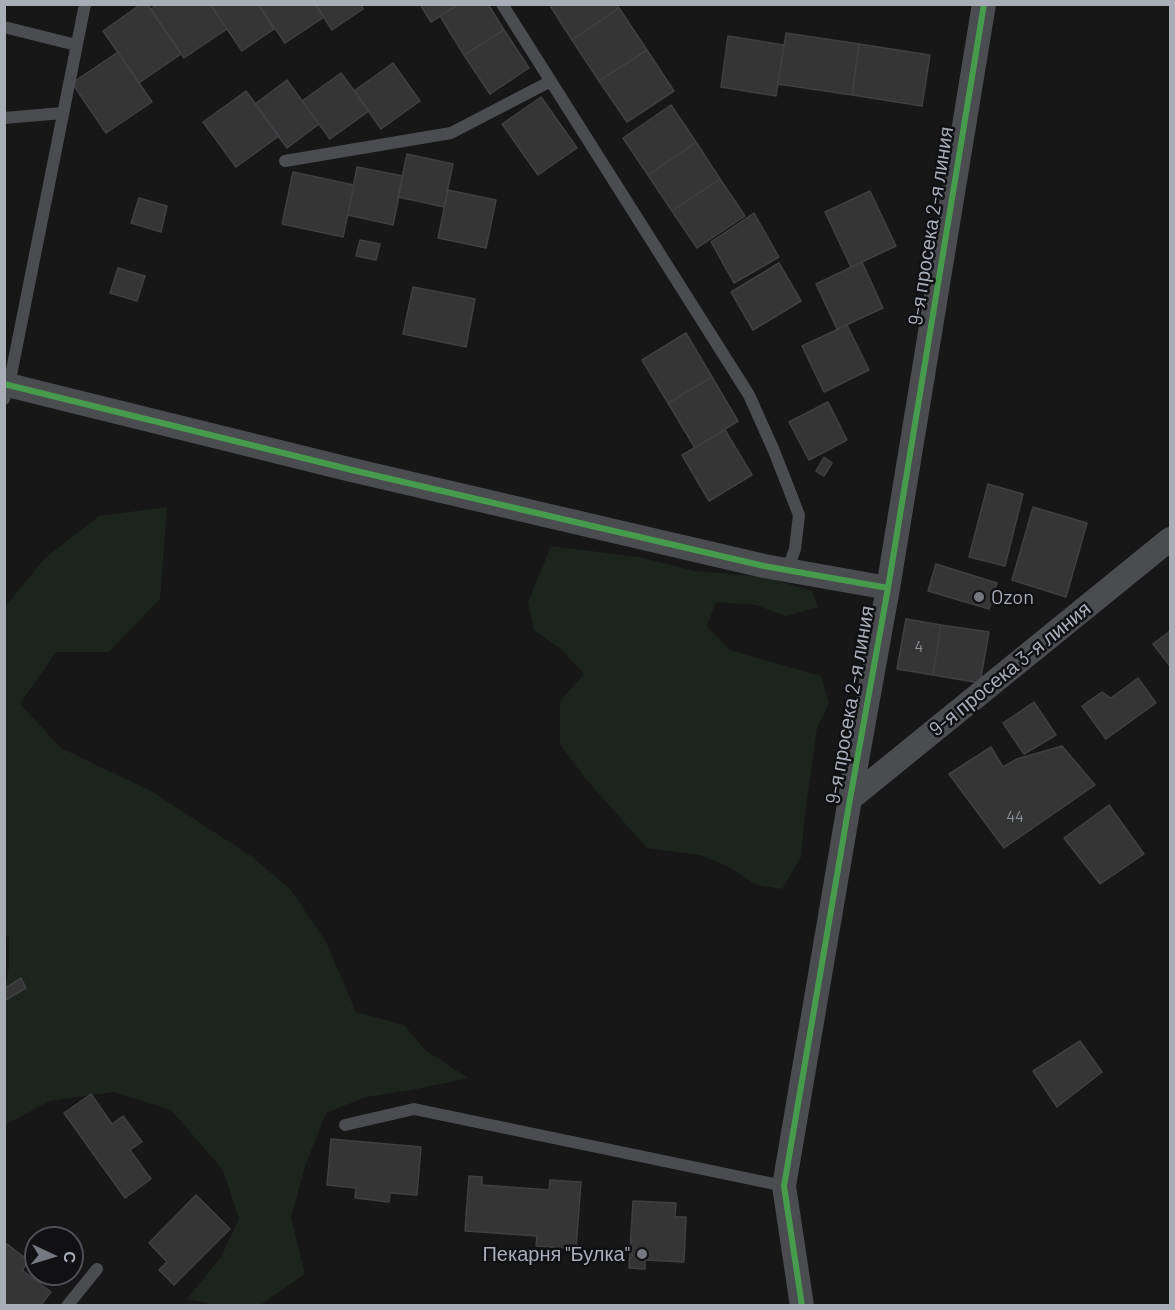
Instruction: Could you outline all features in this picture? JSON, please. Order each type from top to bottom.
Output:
[{"type":"street","name":"9-я просека 2-я линия","points":[[802,1305],[784,1186],[888,588],[984,4]]},
{"type":"street","points":[[6,389],[764,566],[888,588]]},
{"type":"street","name":"9-я просека 3-я линия","points":[[850,799],[1170,539]]},
{"type":"lane","points":[[6,389],[85,4]]},
{"type":"lane","points":[[502,4],[749,395],[799,515],[795,549],[788,569]]},
{"type":"lane","points":[[4,27],[76,45]]},
{"type":"lane","points":[[285,161],[451,134],[551,81]]},
{"type":"lane","points":[[4,118],[63,113]]},
{"type":"lane","points":[[345,1125],[414,1108],[784,1186]]},
{"type":"lane","points":[[67,1305],[97,1269]]},
{"type":"shaded area","points":[[167,507],[160,599],[109,652],[56,652],[20,704],[61,748],[151,791],[251,856],[291,890],[326,942],[356,1012],[404,1025],[425,1050],[468,1078],[366,1097],[326,1113],[306,1164],[291,1217],[305,1274],[260,1305],[216,1305],[187,1299],[221,1257],[239,1219],[223,1170],[171,1110],[114,1092],[50,1101],[5,1125],[4,993],[9,967],[9,938],[4,932],[5,607],[45,558],[99,516]]},
{"type":"shaded area","points":[[551,546],[639,557],[695,571],[764,577],[812,591],[818,607],[786,616],[756,605],[716,602],[707,626],[730,650],[821,676],[829,703],[817,728],[801,857],[782,889],[756,885],[733,869],[701,855],[647,848],[585,778],[560,744],[560,701],[584,674],[562,650],[534,630],[528,602]]},
{"type":"building","points":[[141,4],[147,4],[181,54],[139,83],[103,31]]},
{"type":"building","points":[[158,4],[210,4],[227,29],[184,58],[151,9]]},
{"type":"building","points":[[210,4],[258,4],[274,29],[242,51]]},
{"type":"building","points":[[258,4],[315,4],[324,17],[285,43]]},
{"type":"building","points":[[315,4],[361,4],[363,9],[332,30]]},
{"type":"building","points":[[420,4],[459,4],[431,22]]},
{"type":"building","points":[[459,4],[488,4],[504,30],[464,55],[440,16]]},
{"type":"building","points":[[549,4],[617,4],[619,8],[572,40]]},
{"type":"building","points":[[619,8],[647,50],[599,81],[572,40]]},
{"type":"building","points":[[504,30],[529,68],[490,94],[464,55]]},
{"type":"building","points":[[786,33],[859,44],[852,95],[778,84]]},
{"type":"building","points":[[728,36],[784,45],[776,96],[721,87]]},
{"type":"building","points":[[859,44],[930,55],[922,106],[852,95]]},
{"type":"building","points":[[647,50],[674,91],[627,122],[599,81]]},
{"type":"building","points":[[118,52],[152,102],[106,133],[72,83]]},
{"type":"building","points":[[393,63],[420,101],[381,129],[354,91]]},
{"type":"building","points":[[341,73],[369,111],[330,139],[302,101]]},
{"type":"building","points":[[287,80],[319,124],[287,148],[255,104]]},
{"type":"building","points":[[246,91],[279,136],[236,167],[203,122]]},
{"type":"building","points":[[541,97],[577,148],[538,175],[502,124]]},
{"type":"building","points":[[671,105],[696,142],[648,175],[623,138]]},
{"type":"building","points":[[696,142],[720,179],[672,211],[648,175]]},
{"type":"building","points":[[407,154],[453,164],[444,207],[398,197]]},
{"type":"building","points":[[357,167],[403,176],[393,225],[348,215]]},
{"type":"building","points":[[293,172],[354,185],[343,237],[282,224]]},
{"type":"building","points":[[720,179],[745,216],[697,248],[672,211]]},
{"type":"building","points":[[448,190],[496,200],[486,248],[438,238]]},
{"type":"building","points":[[870,191],[896,246],[851,267],[825,212]]},
{"type":"building","points":[[139,198],[167,206],[161,232],[131,223]]},
{"type":"building","points":[[754,213],[779,257],[734,283],[711,242]]},
{"type":"building","points":[[360,240],[380,244],[376,260],[356,256]]},
{"type":"building","points":[[862,262],[883,308],[837,329],[816,284]]},
{"type":"building","points":[[779,263],[801,301],[753,330],[731,292]]},
{"type":"building","points":[[118,268],[145,276],[137,301],[110,293]]},
{"type":"building","points":[[413,287],[475,299],[466,347],[403,334]]},
{"type":"building","points":[[847,325],[869,370],[824,392],[802,346]]},
{"type":"building","points":[[686,333],[712,377],[668,403],[642,360]]},
{"type":"building","points":[[712,377],[738,421],[695,448],[668,403]]},
{"type":"building","points":[[828,402],[847,440],[809,460],[789,422]]},
{"type":"building","points":[[725,430],[752,475],[709,501],[682,455]]},
{"type":"building","points":[[824,457],[832,463],[824,476],[816,471]]},
{"type":"building","points":[[988,484],[1023,494],[1005,566],[969,557]]},
{"type":"building","points":[[1033,507],[1087,523],[1066,597],[1012,580]]},
{"type":"building","points":[[936,564],[997,583],[989,609],[928,591]]},
{"type":"building","points":[[906,619],[941,625],[933,675],[897,669]]},
{"type":"building","points":[[941,625],[989,632],[980,683],[933,675]]},
{"type":"building","points":[[1170,631],[1170,666],[1153,644]]},
{"type":"building","points":[[1138,678],[1156,703],[1106,739],[1082,706],[1102,692],[1111,698]]},
{"type":"building","points":[[1034,702],[1056,735],[1024,754],[1003,723]]},
{"type":"building","points":[[1062,746],[1095,785],[1004,848],[949,774],[991,747],[1003,767],[1017,759]]},
{"type":"building","points":[[1109,805],[1144,854],[1100,884],[1064,838]]},
{"type":"building","points":[[21,978],[26,988],[4,1001],[4,989]]},
{"type":"building","points":[[1080,1041],[1102,1072],[1057,1107],[1033,1071]]},
{"type":"building","points":[[91,1094],[112,1124],[123,1116],[142,1142],[130,1150],[151,1179],[125,1198],[64,1113]]},
{"type":"building","points":[[331,1139],[421,1147],[417,1195],[390,1193],[389,1202],[355,1198],[356,1188],[327,1185]]},
{"type":"building","points":[[469,1176],[482,1177],[482,1185],[549,1190],[550,1180],[581,1182],[576,1249],[536,1246],[537,1236],[465,1231]]},
{"type":"building","points":[[196,1195],[230,1229],[174,1285],[159,1270],[167,1262],[149,1243]]},
{"type":"building","points":[[633,1201],[676,1203],[675,1217],[686,1217],[684,1262],[645,1260],[645,1269],[629,1268]]},
{"type":"building","points":[[7,1244],[24,1257],[22,1270],[24,1286],[43,1286],[51,1292],[40,1306],[4,1306],[4,1247]]},
{"type":"cycle path","points":[[802,1306],[784,1186],[888,588],[984,4]]},
{"type":"cycle path","points":[[4,384],[352,470],[764,566],[888,588]]},
{"type":"place","name":"Ozon","points":[[979,597]]},
{"type":"place","name":"Пекарня \"Булка\"","points":[[642,1254]]}]
